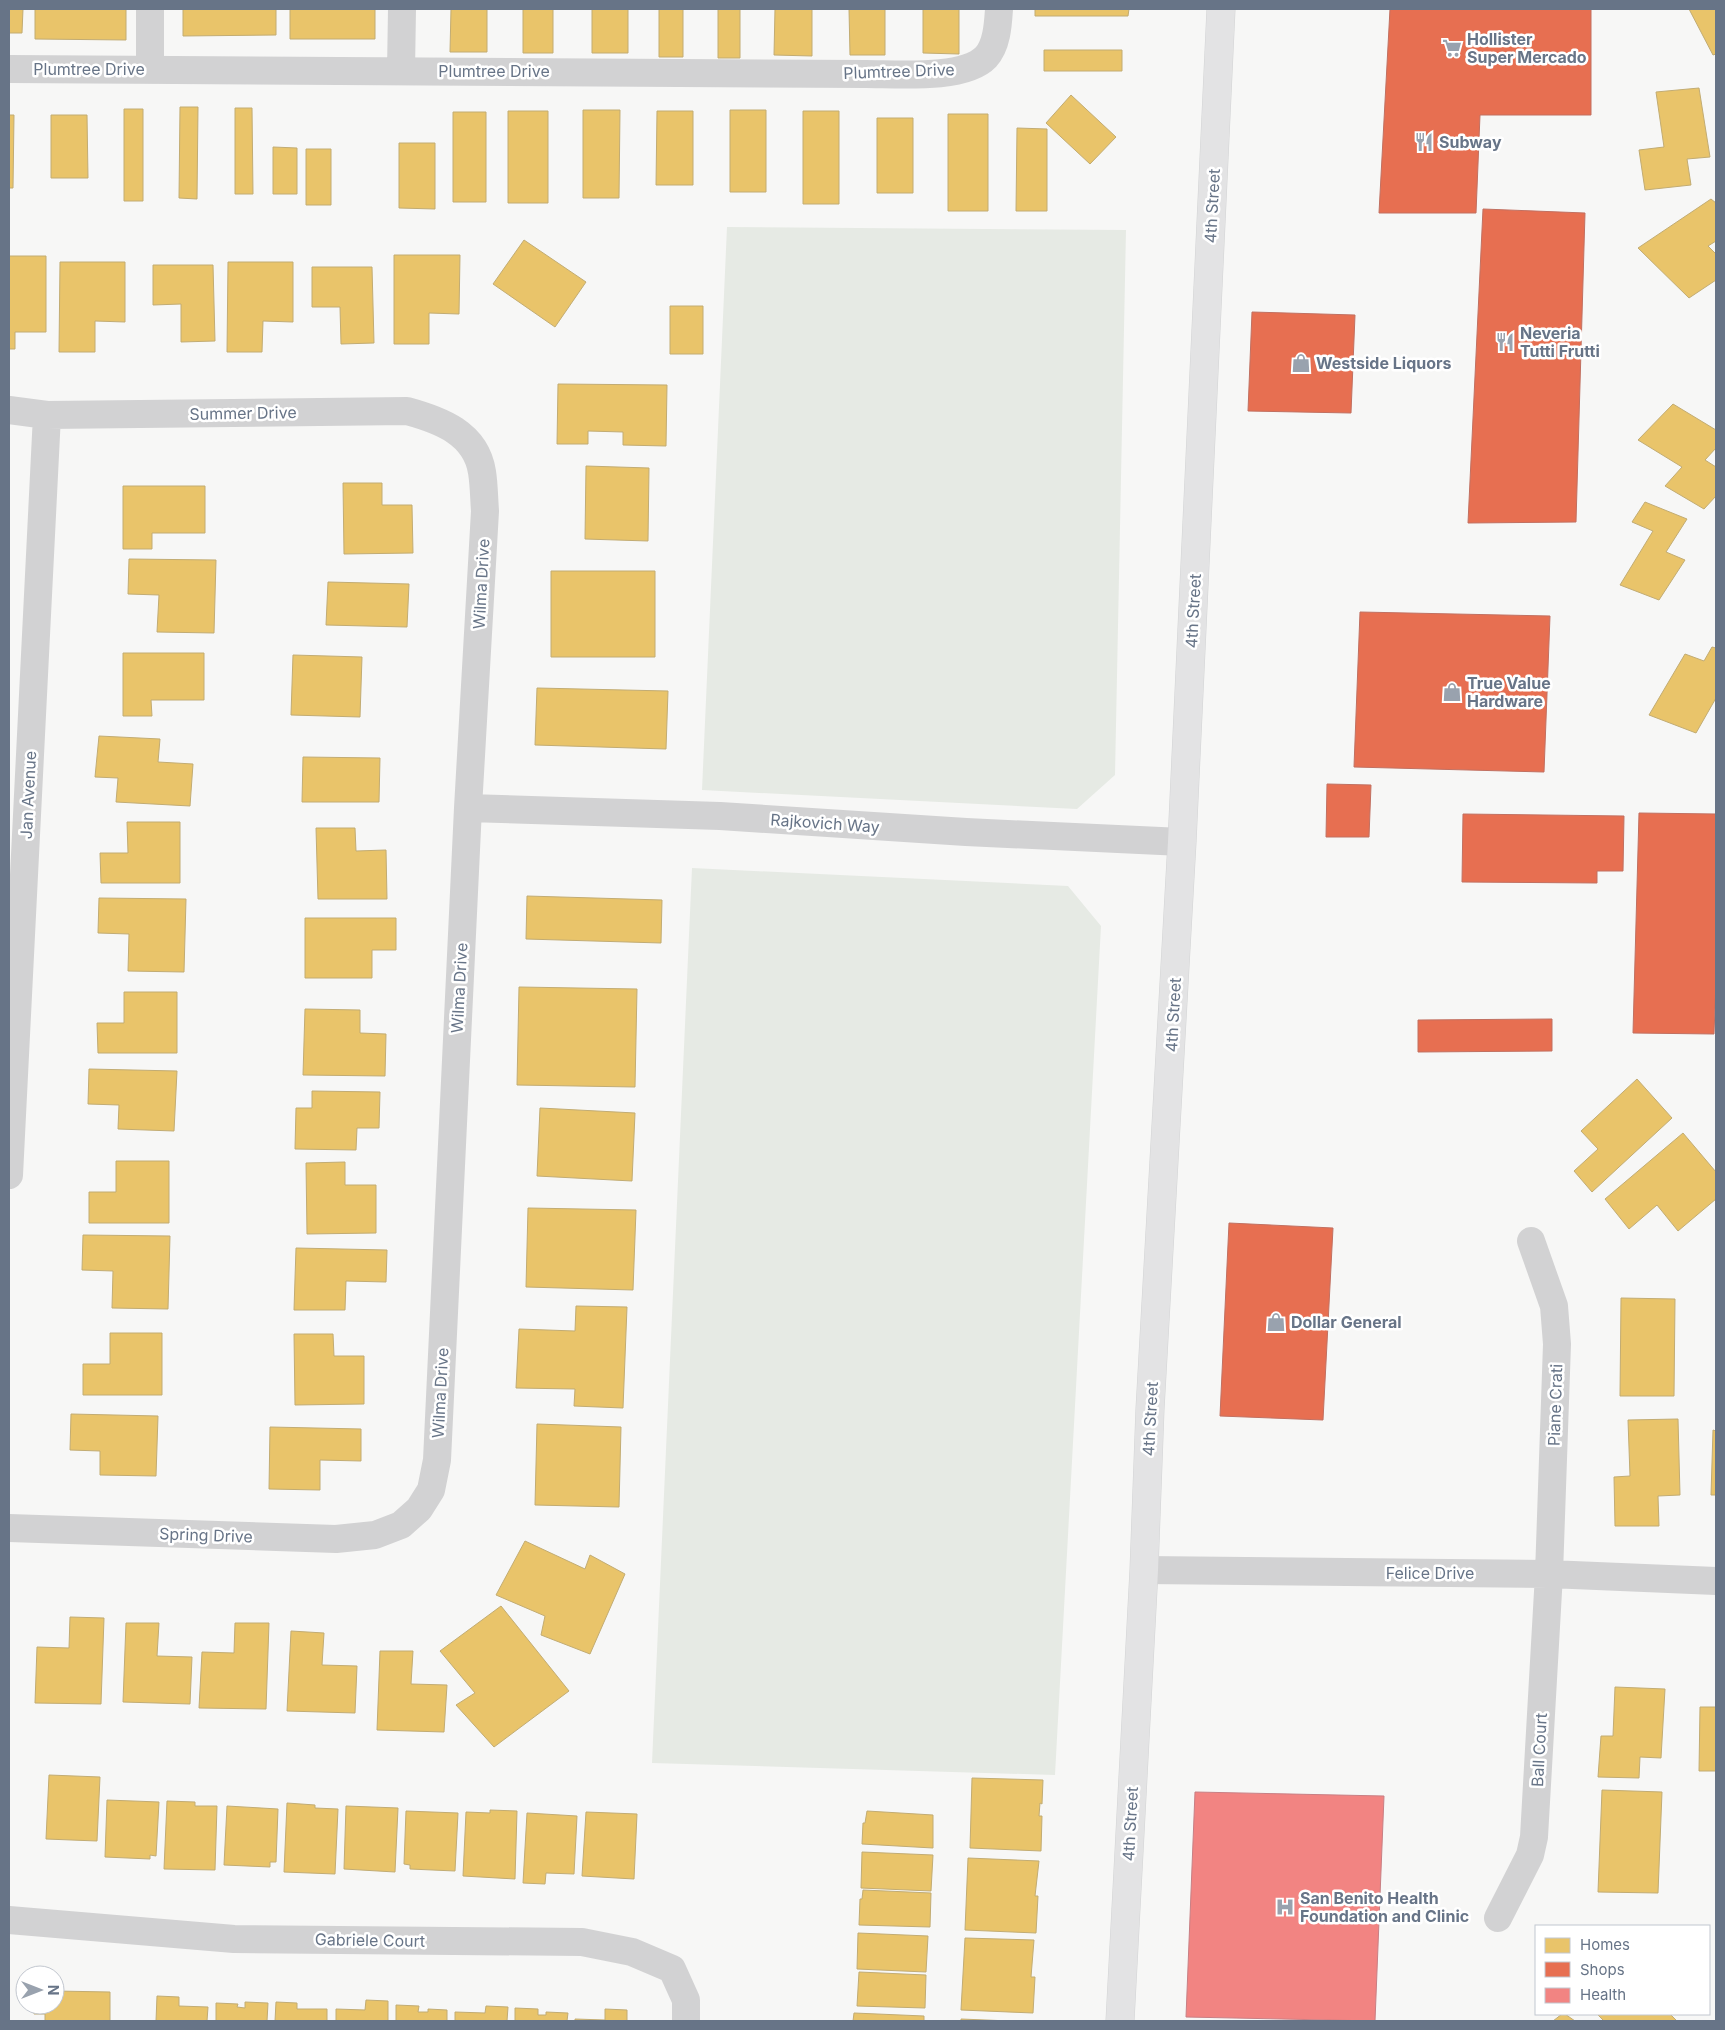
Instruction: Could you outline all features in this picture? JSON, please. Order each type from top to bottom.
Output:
[{"type":"main road","name":"4th Street","points":[[1120,2021],[1151,1400],[1182,842],[1221,9]]},
{"type":"street","points":[[150,9],[150,69]]},
{"type":"street","points":[[401,71],[402,9]]},
{"type":"street","name":"Plumtree Drive","points":[[9,69],[866,74],[952,72],[978,63],[987,55],[996,38],[999,9]]},
{"type":"street","name":"Summer Drive","points":[[9,410],[48,415],[408,411],[436,419],[448,425],[469,443]]},
{"type":"street","name":"Jan Avenue","points":[[9,1176],[48,415]]},
{"type":"street","name":"Wilma Drive","points":[[401,1524],[419,1509],[431,1490],[437,1460],[468,808],[485,511],[482,470],[475,451],[469,443]]},
{"type":"street","name":"Rajkovich Way","points":[[468,808],[720,816],[966,832],[1182,842]]},
{"type":"street","name":"Piane Crati","points":[[1531,1240],[1554,1306],[1557,1344],[1549,1574]]},
{"type":"street","name":"Spring Drive","points":[[9,1528],[336,1539],[375,1536],[401,1524]]},
{"type":"street","name":"Felice Drive","points":[[1144,1570],[1549,1574],[1716,1581]]},
{"type":"street","name":"Ball Court","points":[[1498,1918],[1530,1855],[1534,1838],[1549,1574]]},
{"type":"street","name":"Gabriele Court","points":[[9,1920],[234,1938],[582,1942],[632,1952],[672,1969],[686,2000],[686,2021]]},
{"type":"shaded area","points":[[727,227],[1126,230],[1115,775],[1077,809],[702,790]]},
{"type":"shaded area","points":[[692,868],[1068,886],[1101,926],[1055,1775],[652,1763]]},
{"type":"building: Homes","points":[[9,9],[23,9],[22,33],[9,33]]},
{"type":"building: Homes","points":[[35,9],[126,9],[126,40],[35,39]]},
{"type":"building: Homes","points":[[183,9],[276,9],[276,35],[183,36]]},
{"type":"building: Homes","points":[[290,9],[375,9],[375,39],[290,39]]},
{"type":"building: Homes","points":[[451,9],[487,9],[487,52],[450,52]]},
{"type":"building: Homes","points":[[523,9],[553,9],[553,53],[523,53]]},
{"type":"building: Homes","points":[[592,9],[628,9],[628,53],[592,53]]},
{"type":"building: Homes","points":[[659,9],[683,9],[683,57],[659,57]]},
{"type":"building: Homes","points":[[718,9],[740,9],[740,58],[718,58]]},
{"type":"building: Homes","points":[[775,9],[812,9],[812,56],[774,55]]},
{"type":"building: Homes","points":[[849,9],[885,9],[885,55],[850,55]]},
{"type":"building: Homes","points":[[923,9],[959,9],[959,54],[923,53]]},
{"type":"building: Homes","points":[[1035,9],[1129,9],[1128,16],[1035,16]]},
{"type":"building: Homes","points":[[1689,9],[1716,9],[1716,54],[1713,55]]},
{"type":"building: Homes","points":[[1044,50],[1122,50],[1122,71],[1044,71]]},
{"type":"building: Homes","points":[[1699,88],[1710,157],[1687,159],[1691,185],[1645,190],[1639,150],[1664,147],[1656,92]]},
{"type":"building: Homes","points":[[1071,95],[1116,137],[1090,164],[1046,123]]},
{"type":"building: Homes","points":[[180,107],[198,107],[197,199],[179,198]]},
{"type":"building: Homes","points":[[235,108],[252,108],[253,194],[235,194]]},
{"type":"building: Homes","points":[[124,109],[143,109],[143,201],[124,201]]},
{"type":"building: Homes","points":[[583,110],[620,110],[619,198],[583,198]]},
{"type":"building: Homes","points":[[730,110],[766,110],[766,192],[730,192]]},
{"type":"building: Homes","points":[[508,111],[548,111],[548,203],[508,203]]},
{"type":"building: Homes","points":[[657,111],[693,111],[693,185],[656,185]]},
{"type":"building: Homes","points":[[803,111],[839,111],[839,204],[803,204]]},
{"type":"building: Homes","points":[[453,112],[486,112],[486,202],[453,202]]},
{"type":"building: Homes","points":[[948,114],[988,114],[988,211],[948,211]]},
{"type":"building: Homes","points":[[9,115],[14,115],[13,188],[9,188]]},
{"type":"building: Homes","points":[[51,115],[87,115],[88,178],[51,178]]},
{"type":"building: Homes","points":[[877,118],[913,118],[913,193],[877,193]]},
{"type":"building: Homes","points":[[1017,128],[1047,129],[1047,211],[1016,211]]},
{"type":"building: Homes","points":[[399,143],[435,143],[435,209],[399,208]]},
{"type":"building: Homes","points":[[273,147],[297,148],[297,194],[273,194]]},
{"type":"building: Homes","points":[[306,149],[331,149],[331,205],[306,205]]},
{"type":"building: Homes","points":[[1711,199],[1716,203],[1716,241],[1708,246],[1716,254],[1716,280],[1689,298],[1638,248]]},
{"type":"building: Homes","points":[[524,240],[586,282],[555,327],[493,284]]},
{"type":"building: Homes","points":[[394,255],[460,255],[459,314],[429,313],[429,344],[394,344]]},
{"type":"building: Homes","points":[[9,256],[46,256],[46,332],[15,332],[15,349],[9,349]]},
{"type":"building: Homes","points":[[60,262],[125,262],[125,322],[95,321],[95,352],[59,352]]},
{"type":"building: Homes","points":[[228,262],[293,262],[293,322],[263,321],[262,352],[227,352]]},
{"type":"building: Homes","points":[[153,265],[213,265],[215,341],[181,342],[181,304],[153,305]]},
{"type":"building: Homes","points":[[312,267],[372,267],[374,343],[341,344],[340,307],[312,307]]},
{"type":"building: Homes","points":[[670,306],[703,306],[703,354],[670,354]]},
{"type":"building: Homes","points":[[558,384],[667,385],[666,446],[623,445],[623,432],[588,431],[588,444],[557,444]]},
{"type":"building: Homes","points":[[1673,404],[1716,430],[1716,448],[1705,460],[1716,467],[1716,496],[1704,509],[1665,486],[1682,467],[1638,440]]},
{"type":"building: Homes","points":[[586,466],[649,468],[648,541],[585,539]]},
{"type":"building: Homes","points":[[343,483],[382,483],[382,505],[412,505],[413,553],[344,554]]},
{"type":"building: Homes","points":[[123,486],[205,486],[205,533],[152,533],[152,549],[123,549]]},
{"type":"building: Homes","points":[[1645,502],[1687,519],[1666,552],[1685,560],[1659,600],[1620,585],[1653,531],[1632,522]]},
{"type":"building: Homes","points":[[129,559],[216,560],[214,633],[157,632],[159,595],[128,594]]},
{"type":"building: Homes","points":[[551,571],[655,571],[655,657],[551,657]]},
{"type":"building: Homes","points":[[328,582],[409,584],[407,627],[326,625]]},
{"type":"building: Homes","points":[[1712,647],[1716,648],[1716,698],[1696,733],[1649,715],[1685,654],[1704,661]]},
{"type":"building: Homes","points":[[123,653],[204,653],[204,700],[151,700],[152,716],[123,716]]},
{"type":"building: Homes","points":[[293,655],[362,657],[360,717],[291,715]]},
{"type":"building: Homes","points":[[537,688],[668,691],[666,749],[535,745]]},
{"type":"building: Homes","points":[[99,736],[160,739],[158,762],[193,764],[190,806],[116,802],[118,778],[95,777]]},
{"type":"building: Homes","points":[[303,757],[380,758],[379,802],[302,802]]},
{"type":"building: Homes","points":[[127,822],[180,822],[180,883],[101,883],[100,853],[128,853]]},
{"type":"building: Homes","points":[[316,828],[355,828],[356,851],[386,850],[387,899],[318,899]]},
{"type":"building: Homes","points":[[527,896],[662,900],[661,943],[526,939]]},
{"type":"building: Homes","points":[[99,898],[186,899],[184,972],[128,971],[129,934],[98,933]]},
{"type":"building: Homes","points":[[305,918],[396,918],[396,950],[372,950],[372,978],[305,978]]},
{"type":"building: Homes","points":[[519,987],[637,989],[635,1087],[517,1085]]},
{"type":"building: Homes","points":[[124,992],[177,992],[177,1053],[98,1053],[97,1023],[124,1023]]},
{"type":"building: Homes","points":[[305,1009],[360,1010],[360,1033],[386,1034],[385,1076],[303,1075]]},
{"type":"building: Homes","points":[[89,1069],[177,1071],[174,1131],[118,1129],[119,1105],[88,1104]]},
{"type":"building: Homes","points":[[1637,1079],[1672,1118],[1592,1192],[1574,1171],[1598,1149],[1581,1131]]},
{"type":"building: Homes","points":[[312,1091],[380,1092],[379,1128],[357,1128],[356,1150],[295,1149],[296,1108],[312,1108]]},
{"type":"building: Homes","points":[[540,1108],[635,1113],[632,1181],[537,1176]]},
{"type":"building: Homes","points":[[1683,1133],[1716,1172],[1716,1199],[1678,1231],[1657,1205],[1629,1229],[1605,1199]]},
{"type":"building: Homes","points":[[116,1161],[169,1161],[169,1223],[89,1223],[89,1192],[116,1192]]},
{"type":"building: Homes","points":[[345,1162],[345,1185],[376,1185],[376,1233],[307,1234],[306,1163]]},
{"type":"building: Homes","points":[[528,1208],[636,1210],[633,1290],[526,1287]]},
{"type":"building: Homes","points":[[83,1235],[170,1236],[168,1309],[112,1308],[113,1271],[82,1270]]},
{"type":"building: Homes","points":[[296,1248],[387,1250],[386,1282],[346,1281],[345,1310],[294,1310]]},
{"type":"building: Homes","points":[[1621,1298],[1675,1299],[1674,1396],[1620,1396]]},
{"type":"building: Homes","points":[[576,1306],[627,1307],[623,1408],[574,1406],[575,1389],[516,1388],[519,1329],[575,1331]]},
{"type":"building: Homes","points":[[110,1333],[162,1333],[162,1395],[83,1395],[83,1364],[110,1364]]},
{"type":"building: Homes","points":[[294,1334],[333,1334],[334,1356],[364,1356],[364,1404],[295,1405]]},
{"type":"building: Homes","points":[[71,1414],[158,1416],[156,1476],[100,1475],[100,1451],[70,1450]]},
{"type":"building: Homes","points":[[1678,1419],[1680,1495],[1658,1496],[1659,1526],[1615,1526],[1614,1477],[1630,1476],[1628,1420]]},
{"type":"building: Homes","points":[[537,1424],[621,1427],[619,1507],[535,1505]]},
{"type":"building: Homes","points":[[270,1427],[361,1429],[361,1461],[320,1460],[320,1490],[269,1489]]},
{"type":"building: Homes","points":[[1713,1430],[1716,1431],[1716,1495],[1711,1495]]},
{"type":"building: Homes","points":[[525,1541],[585,1569],[590,1555],[625,1574],[590,1654],[541,1635],[545,1616],[496,1595]]},
{"type":"building: Homes","points":[[501,1606],[569,1691],[494,1747],[456,1705],[475,1693],[440,1651]]},
{"type":"building: Homes","points":[[70,1617],[104,1618],[101,1704],[35,1703],[37,1647],[69,1648]]},
{"type":"building: Homes","points":[[126,1623],[159,1623],[157,1656],[192,1657],[190,1704],[123,1702]]},
{"type":"building: Homes","points":[[235,1623],[269,1623],[266,1709],[199,1708],[202,1652],[234,1653]]},
{"type":"building: Homes","points":[[291,1631],[324,1633],[322,1665],[357,1666],[355,1713],[287,1711]]},
{"type":"building: Homes","points":[[380,1651],[413,1651],[411,1684],[447,1685],[444,1732],[377,1730]]},
{"type":"building: Homes","points":[[1615,1687],[1665,1689],[1661,1758],[1640,1757],[1639,1778],[1598,1777],[1601,1736],[1613,1736]]},
{"type":"building: Homes","points":[[1700,1707],[1716,1707],[1716,1771],[1699,1771]]},
{"type":"building: Homes","points":[[49,1775],[100,1777],[97,1841],[46,1839]]},
{"type":"building: Homes","points":[[972,1778],[1043,1780],[1042,1804],[1040,1803],[1039,1816],[1042,1816],[1041,1851],[970,1848]]},
{"type":"building: Homes","points":[[1602,1790],[1662,1792],[1658,1893],[1598,1892]]},
{"type":"building: Homes","points":[[107,1800],[159,1802],[156,1856],[150,1855],[150,1859],[105,1857]]},
{"type":"building: Homes","points":[[167,1801],[195,1802],[195,1806],[217,1806],[215,1870],[164,1869]]},
{"type":"building: Homes","points":[[287,1803],[315,1805],[315,1808],[338,1809],[335,1874],[284,1872]]},
{"type":"building: Homes","points":[[227,1806],[278,1809],[276,1862],[270,1862],[270,1867],[224,1865]]},
{"type":"building: Homes","points":[[346,1806],[398,1808],[395,1872],[344,1869]]},
{"type":"building: Homes","points":[[490,1810],[517,1811],[515,1879],[463,1876],[466,1812],[490,1813]]},
{"type":"building: Homes","points":[[406,1811],[458,1813],[455,1871],[410,1869],[410,1865],[404,1864]]},
{"type":"building: Homes","points":[[867,1811],[933,1815],[933,1848],[862,1844],[863,1823],[865,1823]]},
{"type":"building: Homes","points":[[586,1812],[637,1814],[634,1879],[582,1876]]},
{"type":"building: Homes","points":[[527,1813],[577,1816],[574,1874],[546,1873],[545,1884],[523,1883]]},
{"type":"building: Homes","points":[[862,1852],[933,1855],[931,1891],[861,1888]]},
{"type":"building: Homes","points":[[968,1858],[1039,1861],[1035,1896],[1038,1896],[1036,1933],[965,1930]]},
{"type":"building: Homes","points":[[863,1890],[931,1893],[930,1927],[859,1925],[860,1899],[862,1899]]},
{"type":"building: Homes","points":[[858,1933],[928,1936],[926,1972],[857,1969]]},
{"type":"building: Homes","points":[[965,1938],[1034,1940],[1031,1977],[1035,1977],[1033,2013],[961,2010]]},
{"type":"building: Homes","points":[[859,1972],[926,1975],[925,2008],[857,2006]]},
{"type":"building: Homes","points":[[65,1991],[110,1992],[110,2021],[45,2021],[45,2015],[65,2015]]},
{"type":"building: Homes","points":[[157,1996],[179,1997],[179,2006],[208,2007],[207,2021],[156,2021]]},
{"type":"building: Homes","points":[[366,2000],[388,2001],[388,2021],[336,2021],[336,2009],[365,2010]]},
{"type":"building: Homes","points":[[245,2002],[268,2003],[267,2021],[216,2021],[216,2003],[238,2004],[237,2007],[245,2008]]},
{"type":"building: Homes","points":[[276,2002],[297,2003],[297,2009],[327,2009],[327,2021],[275,2021]]},
{"type":"building: Homes","points":[[396,2005],[419,2006],[418,2012],[428,2012],[428,2009],[447,2010],[447,2021],[396,2021]]},
{"type":"building: Homes","points":[[486,2006],[508,2007],[507,2021],[455,2021],[455,2012],[485,2013]]},
{"type":"building: Homes","points":[[515,2008],[538,2009],[538,2015],[546,2015],[546,2012],[568,2013],[567,2021],[515,2021]]},
{"type":"building: Homes","points":[[605,2009],[627,2010],[627,2021],[575,2021],[575,2019],[605,2020]]},
{"type":"building: Homes","points":[[854,2013],[924,2016],[924,2021],[853,2021]]},
{"type":"building: Homes","points":[[1561,2015],[1566,2015],[1575,2021],[1553,2021]]},
{"type":"building: Homes","points":[[1598,2015],[1671,2015],[1677,2021],[1604,2021]]},
{"type":"building: Homes","points":[[961,2019],[1010,2021],[961,2021]]},
{"type":"building: Shops","points":[[1390,9],[1591,9],[1591,115],[1480,115],[1476,213],[1379,213]]},
{"type":"building: Shops","points":[[1483,209],[1585,213],[1576,522],[1468,523]]},
{"type":"building: Shops","name":"Westside Liquors","points":[[1252,312],[1355,315],[1351,413],[1248,411]]},
{"type":"building: Shops","name":"True Value Hardware","points":[[1360,612],[1550,616],[1544,772],[1354,767]]},
{"type":"building: Shops","points":[[1327,784],[1371,785],[1369,837],[1326,837]]},
{"type":"building: Shops","points":[[1639,813],[1716,814],[1716,981],[1714,1034],[1633,1033]]},
{"type":"building: Shops","points":[[1463,814],[1624,816],[1623,871],[1597,871],[1597,883],[1462,882]]},
{"type":"building: Shops","points":[[1552,1019],[1552,1051],[1418,1052],[1418,1020]]},
{"type":"building: Shops","name":"Dollar General","points":[[1229,1223],[1333,1228],[1323,1420],[1220,1416]]},
{"type":"building: Health","name":"San Benito Health Foundation and Clinic","points":[[1195,1792],[1384,1796],[1375,2021],[1186,2017]]},
{"type":"place","name":"Hollister Super Mercado","points":[[1452,48]]},
{"type":"place","name":"Subway","points":[[1424,142]]},
{"type":"place","name":"Neveria Tutti Frutti","points":[[1505,342]]},
{"type":"place","name":"Westside Liquors","points":[[1301,363]]},
{"type":"place","name":"True Value Hardware","points":[[1452,692]]},
{"type":"place","name":"Dollar General","points":[[1276,1322]]},
{"type":"place","name":"San Benito Health Foundation and Clinic","points":[[1285,1907]]}]
